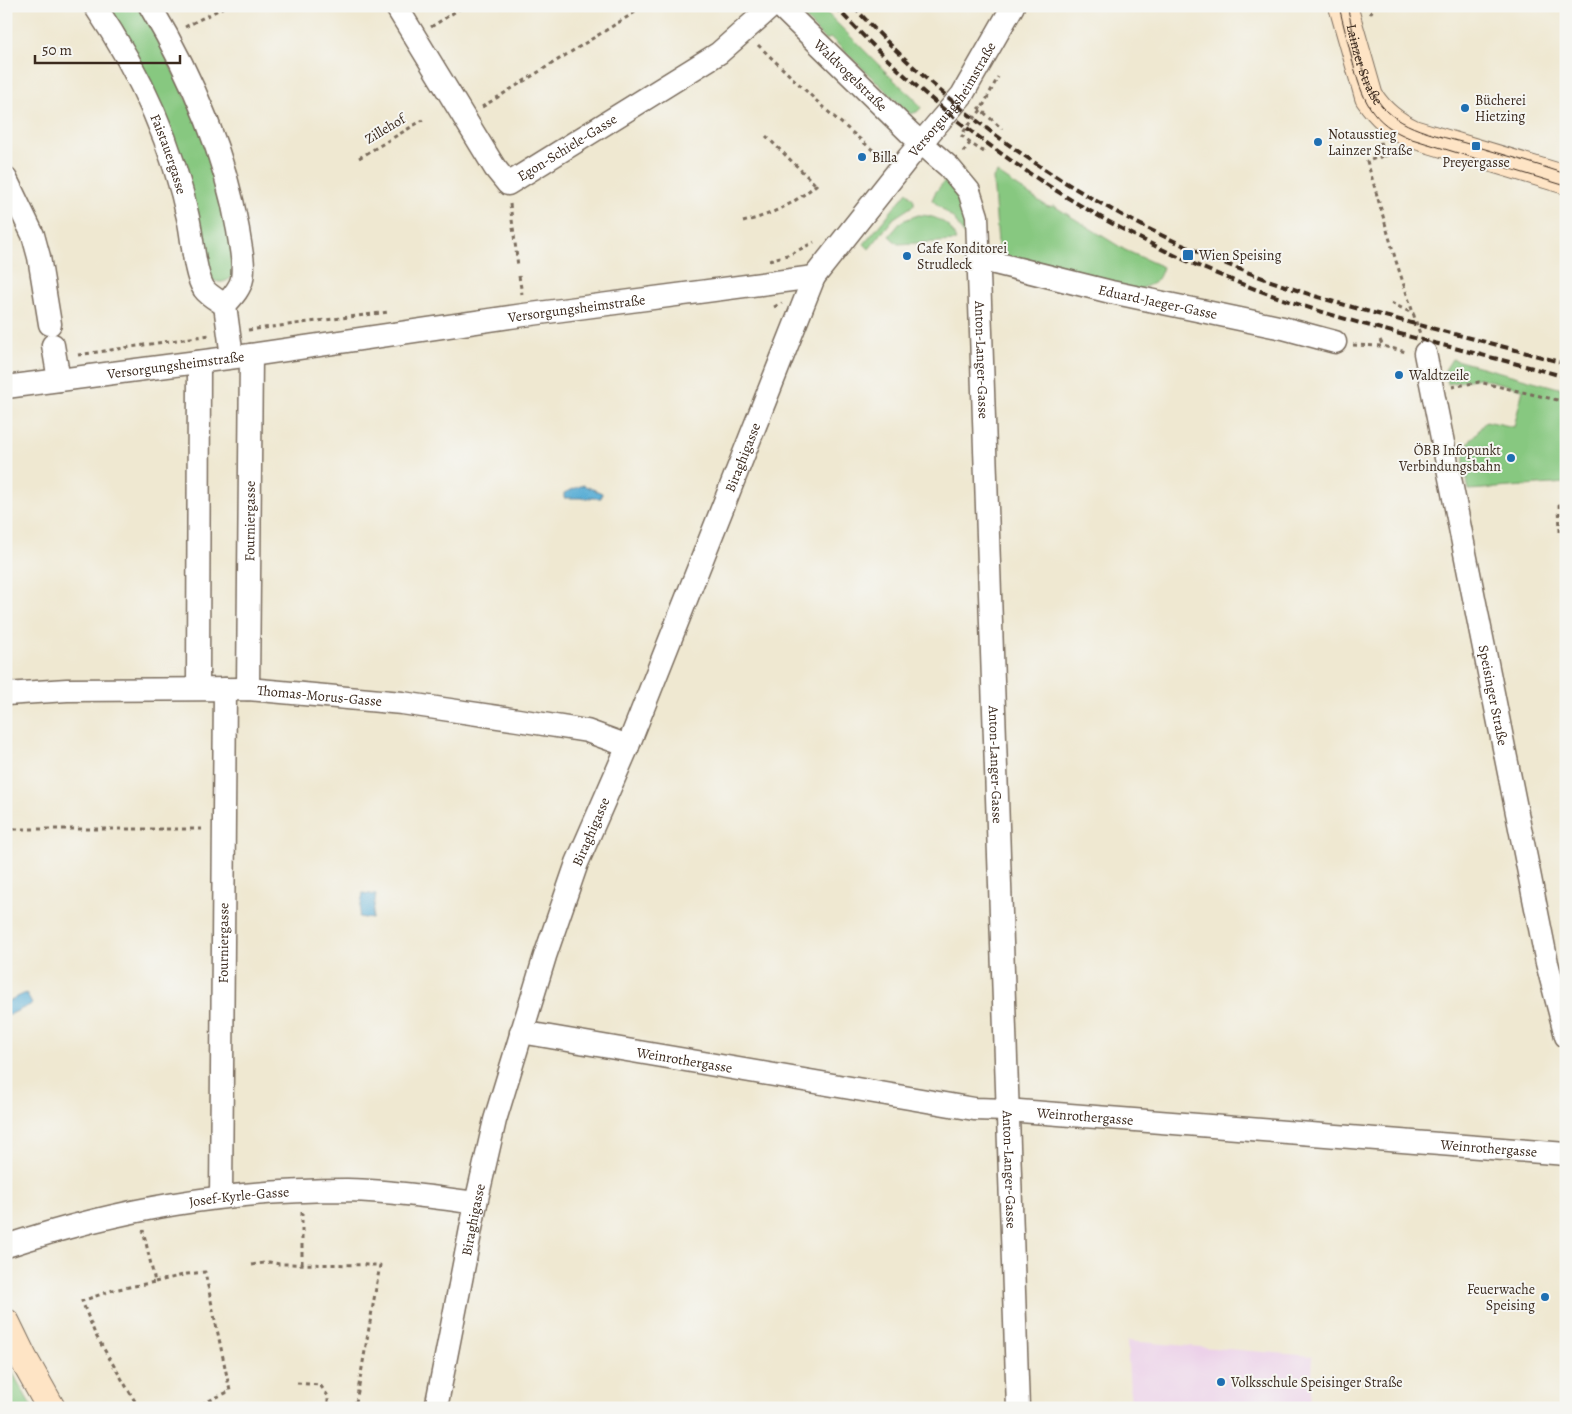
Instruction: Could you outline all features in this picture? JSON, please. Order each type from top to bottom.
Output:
[{"type":"main road","name":"Lainzer Straße","points":[[1343,6],[1369,97],[1392,124],[1413,134],[1566,180]]},
{"type":"main road","points":[[6,1323],[51,1408]]},
{"type":"street","name":"Faistauergasse","points":[[95,6],[127,58],[158,121],[187,210],[199,278],[204,289],[213,298],[225,305]]},
{"type":"street","points":[[150,6],[167,35],[195,93],[226,176],[236,221],[243,268],[242,281],[237,291],[225,305],[229,332],[242,356]]},
{"type":"street","name":"Egon-Schiele-Gasse","points":[[396,6],[496,168],[508,184],[719,53],[772,6]]},
{"type":"street","name":"Waldvogelstraße","points":[[780,6],[921,143]]},
{"type":"street","name":"Versorgungsheimstraße","points":[[6,387],[199,362],[524,315],[814,278],[921,143],[962,95],[1013,6]]},
{"type":"street","name":"Anton-Langer-Gasse","points":[[921,143],[949,167],[969,191],[977,216],[1018,1408]]},
{"type":"street","points":[[6,179],[33,235],[39,257],[59,380]]},
{"type":"street","name":"Eduard-Jaeger-Gasse","points":[[979,259],[1111,292],[1283,328],[1335,342]]},
{"type":"street","name":"Biraghigasse","points":[[436,1408],[476,1203],[496,1120],[544,956],[578,863],[628,746],[814,278]]},
{"type":"street","name":"Speisinger Straße","points":[[1425,355],[1547,963],[1566,1036]]},
{"type":"street","name":"Fourniergasse","points":[[242,356],[248,689]]},
{"type":"street","points":[[198,688],[199,362]]},
{"type":"street","name":"Fourniergasse","points":[[221,1197],[225,689]]},
{"type":"street","name":"Thomas-Morus-Gasse","points":[[6,694],[67,690],[248,689],[402,703],[518,720],[587,731],[628,746]]},
{"type":"street","name":"Weinrothergasse","points":[[521,1032],[974,1109],[1008,1110],[1566,1154]]},
{"type":"street","name":"Josef-Kyrle-Gasse","points":[[6,1246],[52,1230],[139,1210],[221,1197],[301,1191],[349,1190],[414,1195],[476,1203]]},
{"type":"path","points":[[216,12],[226,6]]},
{"type":"path","points":[[435,24],[464,6]]},
{"type":"path","points":[[484,106],[645,6]]},
{"type":"path","points":[[754,42],[825,109],[886,162]]},
{"type":"path","points":[[962,95],[1002,129]]},
{"type":"path","name":"Zillehof","points":[[359,158],[423,120]]},
{"type":"path","points":[[766,136],[819,188]]},
{"type":"path","points":[[1379,138],[1384,156],[1366,161],[1418,326]]},
{"type":"path","points":[[743,222],[787,207],[816,185]]},
{"type":"path","points":[[513,227],[518,266]]},
{"type":"path","points":[[761,261],[791,254],[816,241]]},
{"type":"path","points":[[520,276],[522,294],[531,293]]},
{"type":"path","points":[[1391,303],[1414,314]]},
{"type":"path","points":[[53,343],[229,332],[394,311]]},
{"type":"path","points":[[1380,340],[1383,346]]},
{"type":"path","points":[[1335,342],[1356,346],[1383,346],[1425,355]]},
{"type":"path","points":[[1446,388],[1480,382],[1566,402]]},
{"type":"path","points":[[1560,532],[1559,506],[1566,505]]},
{"type":"path","points":[[1560,526],[1566,526]]},
{"type":"path","points":[[6,829],[204,830]]},
{"type":"path","points":[[301,1191],[302,1264]]},
{"type":"path","points":[[139,1210],[155,1282]]},
{"type":"path","points":[[252,1265],[269,1262],[279,1264],[380,1265],[355,1408]]},
{"type":"path","points":[[139,1408],[96,1334],[82,1301],[113,1290],[204,1272],[230,1391],[197,1408]]},
{"type":"path","points":[[297,1383],[320,1385],[328,1396],[329,1408]]},
{"type":"shaded area","name":"Volksschule Speisinger Straße","points":[[1127,1341],[1313,1356],[1310,1408],[1131,1408]]},
{"type":"green space","points":[[103,6],[141,6],[203,133],[230,227],[233,276],[228,280],[217,282],[211,279]]},
{"type":"green space","points":[[794,6],[820,6],[913,97],[921,108],[917,112],[910,114],[831,38],[825,40]]},
{"type":"green space","points":[[997,173],[1048,207],[1054,206],[1125,250],[1163,267],[1159,277],[1151,284],[1138,290],[999,256],[993,178]]},
{"type":"green space","points":[[946,179],[960,197],[966,212],[966,235],[964,235],[954,219],[932,200]]},
{"type":"green space","points":[[907,192],[914,200],[914,205],[894,218],[869,249],[864,244]]},
{"type":"green space","points":[[918,215],[942,221],[951,229],[956,241],[898,244],[889,236],[902,221]]},
{"type":"green space","points":[[1452,359],[1566,390],[1566,483],[1469,490],[1464,467],[1467,446],[1486,421],[1514,427],[1523,389],[1479,378],[1448,384],[1445,370]]},
{"type":"green space","points":[[6,1361],[33,1408],[12,1408],[6,1396]]},
{"type":"water","points":[[583,485],[602,493],[601,498],[564,498],[564,493]]},
{"type":"water","points":[[363,893],[376,895],[372,919],[359,917]]},
{"type":"water","points":[[26,993],[32,1004],[9,1015],[6,1009],[6,1002]]},
{"type":"tram line","points":[[1339,6],[1360,86],[1370,108],[1387,125],[1398,133],[1412,139],[1566,186]]},
{"type":"tram line","points":[[1347,6],[1364,72],[1375,96],[1391,115],[1426,132],[1566,174]]},
{"type":"railway","points":[[835,6],[883,55],[933,100],[985,142],[1041,181],[1098,216],[1158,247],[1219,275],[1283,299],[1388,331],[1566,377]]},
{"type":"railway","points":[[853,6],[903,57],[954,103],[1009,145],[1066,183],[1125,217],[1187,247],[1251,274],[1318,297],[1566,364]]},
{"type":"place","name":"Bücherei Hietzing","points":[[1465,108]]},
{"type":"place","name":"Notausstieg Lainzer Straße","points":[[1318,142]]},
{"type":"place","name":"Preyergasse","points":[[1476,146]]},
{"type":"place","name":"Billa","points":[[862,157]]},
{"type":"place","name":"Wien Speising","points":[[1188,255]]},
{"type":"place","name":"Cafe Konditorei Strudleck","points":[[907,256]]},
{"type":"place","name":"Waldtzeile","points":[[1399,375]]},
{"type":"place","name":"ÖBB Infopunkt Verbindungsbahn","points":[[1511,458]]},
{"type":"place","name":"Feuerwache Speising","points":[[1545,1297]]},
{"type":"place","name":"Volksschule Speisinger Straße","points":[[1221,1382]]}]
